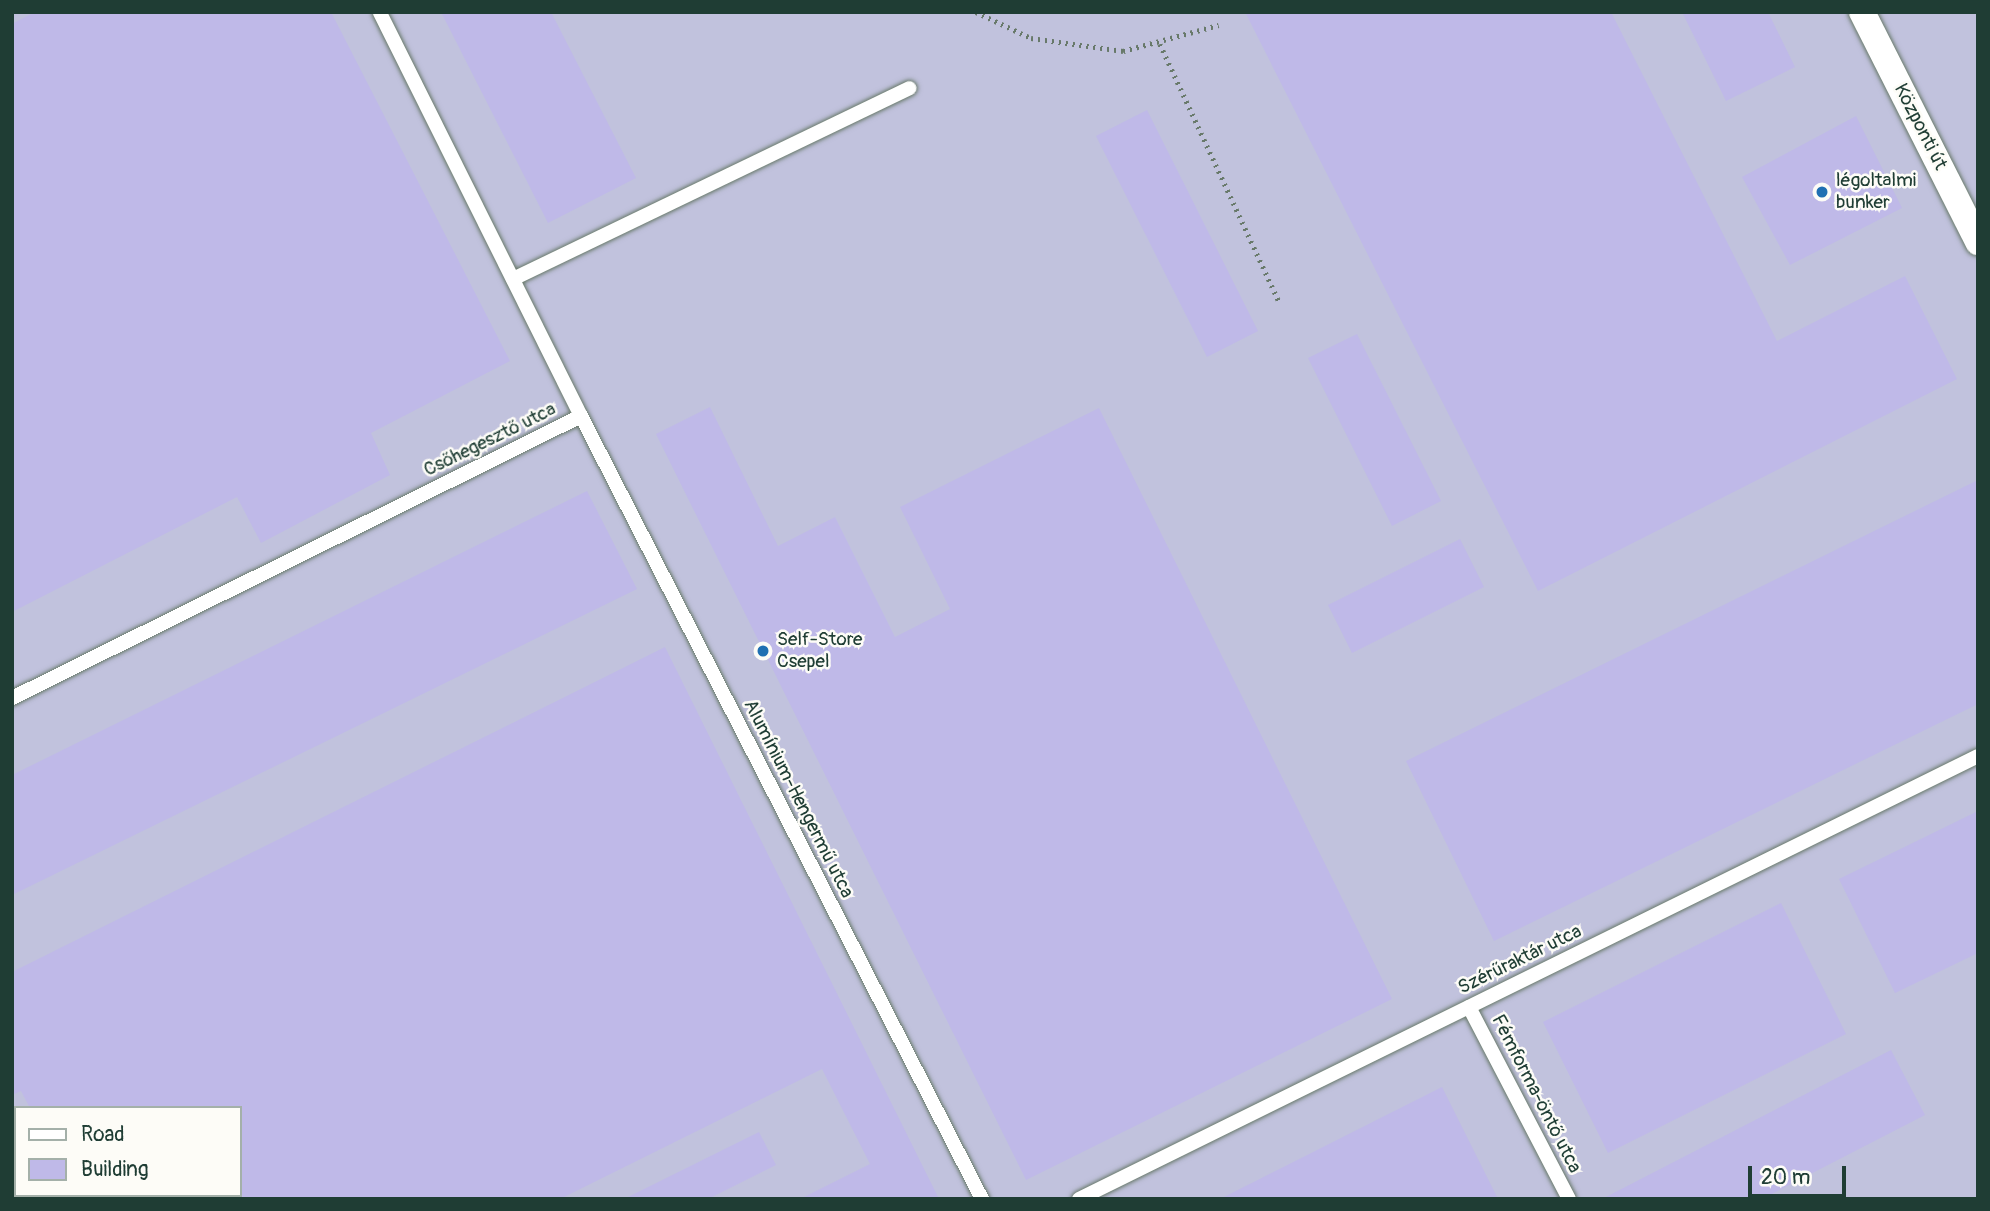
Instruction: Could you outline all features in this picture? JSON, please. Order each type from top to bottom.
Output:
[{"type":"street","name":"Központi út","points":[[1862,12],[1978,242]]},
{"type":"lane","name":"Csőhegesztő utca","points":[[12,698],[580,416],[380,12]]},
{"type":"lane","points":[[513,279],[909,88]]},
{"type":"lane","name":"Alumínium-Hengermű utca","points":[[580,416],[982,1199]]},
{"type":"lane","name":"Szérűraktár utca","points":[[1079,1199],[1978,756]]},
{"type":"lane","name":"Fémforma-öntő utca","points":[[1469,1007],[1569,1199]]},
{"type":"path","points":[[976,12],[1031,38],[1124,51],[1160,44],[1219,25]]},
{"type":"path","points":[[1160,44],[1279,302]]},
{"type":"shaded area","points":[[12,12],[1978,12],[1978,1199],[12,1199]]},
{"type":"building","points":[[35,12],[331,12],[510,361],[371,433],[390,475],[261,543],[237,497],[12,612],[12,24]]},
{"type":"building","points":[[441,12],[551,12],[636,178],[548,223]]},
{"type":"building","points":[[1245,12],[1611,12],[1777,341],[1905,276],[1957,379],[1538,591]]},
{"type":"building","points":[[1682,12],[1768,12],[1795,67],[1726,101]]},
{"type":"building","points":[[1147,110],[1258,331],[1207,357],[1096,136]]},
{"type":"building","name":"légoltalmi bunker","points":[[1856,116],[1902,208],[1790,265],[1742,177]]},
{"type":"building","points":[[1357,334],[1441,501],[1392,526],[1308,358]]},
{"type":"building","points":[[710,407],[778,546],[835,517],[895,637],[950,609],[900,507],[1099,408],[1392,999],[1026,1180],[656,434]]},
{"type":"building","points":[[1978,480],[1978,704],[1494,941],[1406,761]]},
{"type":"building","points":[[587,491],[637,589],[12,895],[12,775]]},
{"type":"building","points":[[1460,539],[1484,587],[1352,653],[1328,605]]},
{"type":"building","points":[[665,647],[939,1199],[800,1199],[870,1164],[822,1069],[560,1199],[75,1199],[242,1197],[242,1106],[29,1106],[21,1091],[12,1095],[12,972]]},
{"type":"building","points":[[1978,811],[1978,953],[1895,993],[1839,879]]},
{"type":"building","points":[[1781,903],[1846,1034],[1608,1153],[1543,1022]]},
{"type":"building","points":[[1891,1050],[1925,1115],[1762,1199],[1602,1199]]},
{"type":"building","points":[[1442,1087],[1498,1199],[1220,1199]]},
{"type":"building","points":[[759,1132],[776,1165],[708,1199],[624,1199]]},
{"type":"place","name":"légoltalmi bunker","points":[[1822,192]]},
{"type":"place","name":"Self-Store Csepel","points":[[763,651]]}]
